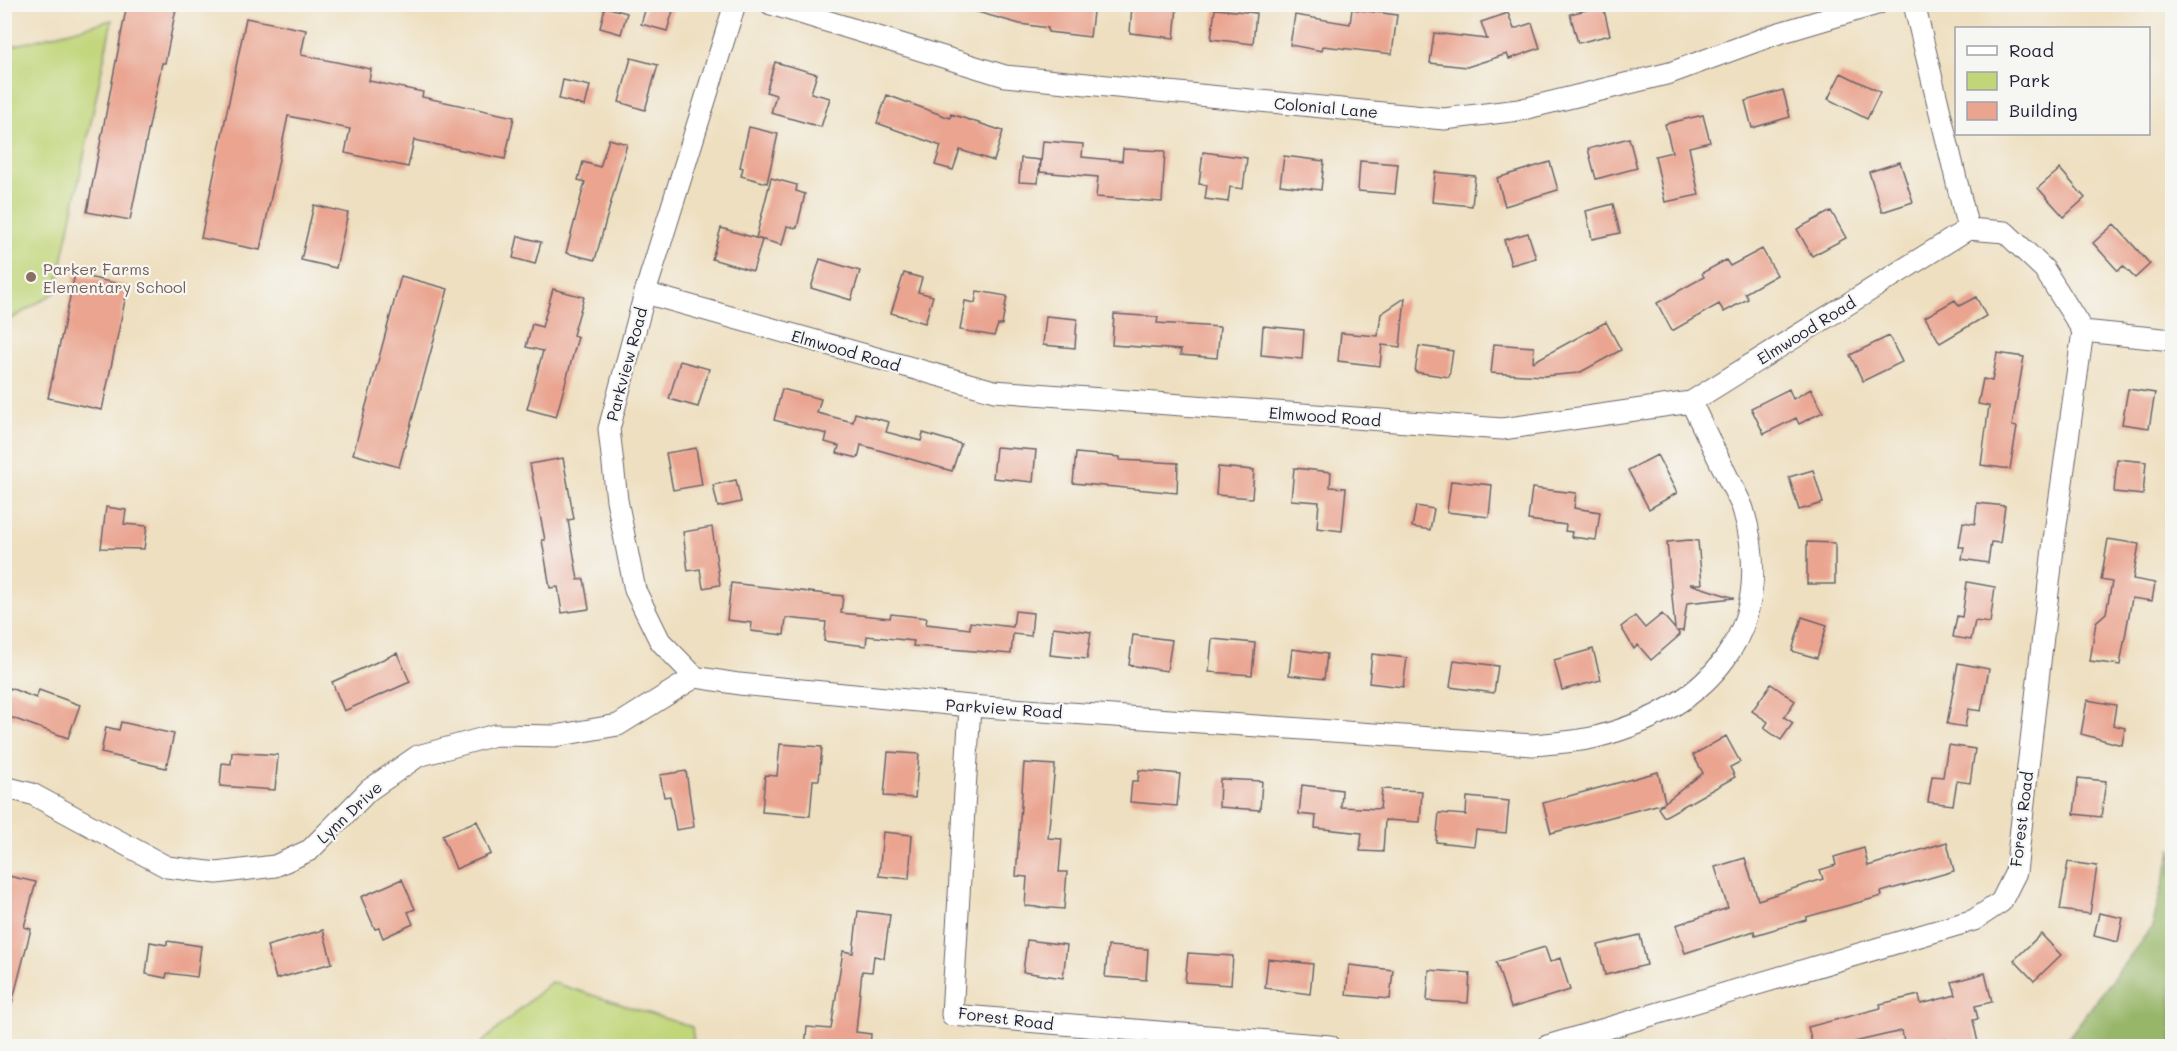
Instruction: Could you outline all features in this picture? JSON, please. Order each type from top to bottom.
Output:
[{"type":"street","name":"Parkview Road","points":[[735,4],[645,293],[609,429],[617,500],[635,590],[660,641],[695,677],[740,684],[970,706],[1533,746],[1596,737],[1653,717],[1701,687],[1733,651],[1750,610],[1753,569],[1743,509],[1691,402]]},
{"type":"street","name":"Colonial Lane","points":[[771,4],[1005,76],[1444,119],[1519,110],[1670,73],[1776,34],[1877,4]]},
{"type":"street","points":[[1914,4],[1968,229],[2005,232],[2044,269],[2083,331],[2172,340]]},
{"type":"street","name":"Elmwood Road","points":[[645,293],[994,391],[1502,429],[1691,402],[1968,229]]},
{"type":"street","name":"Forest Road","points":[[1547,1047],[1974,920],[2001,902],[2016,872],[2054,540],[2083,331]]},
{"type":"street","name":"Lynn Drive","points":[[4,787],[32,794],[167,867],[217,873],[275,866],[310,850],[369,790],[418,756],[495,735],[555,736],[618,725],[695,677]]},
{"type":"street","name":"Forest Road","points":[[970,706],[952,1015],[1329,1047]]},
{"type":"green space","name":"Parker Farms Elementary School","points":[[112,20],[56,292],[5,323],[5,48]]},
{"type":"green space","points":[[2172,848],[2172,1046],[2062,1046],[2152,927]]},
{"type":"green space","points":[[551,982],[692,1027],[694,1046],[478,1046]]},
{"type":"building","points":[[127,4],[177,4],[165,63],[162,63],[130,220],[87,212]]},
{"type":"building","points":[[647,4],[675,4],[667,31],[641,24]]},
{"type":"building","points":[[970,4],[1094,4],[1090,37],[1048,32],[1048,28],[1020,24],[970,10]]},
{"type":"building","points":[[1132,4],[1177,7],[1174,38],[1130,33]]},
{"type":"building","points":[[1603,6],[1610,35],[1578,43],[1570,14]]},
{"type":"building","points":[[605,7],[627,13],[621,34],[600,28]]},
{"type":"building","points":[[1215,9],[1256,13],[1253,44],[1211,39]]},
{"type":"building","points":[[1352,9],[1397,15],[1392,54],[1323,46],[1322,51],[1290,45],[1295,15],[1350,24]]},
{"type":"building","points":[[1508,13],[1514,29],[1532,23],[1540,48],[1509,59],[1507,54],[1467,67],[1430,63],[1434,33],[1487,39],[1481,22]]},
{"type":"building","points":[[246,18],[306,30],[301,55],[371,69],[369,81],[423,92],[422,97],[514,117],[505,159],[414,140],[408,167],[345,153],[350,129],[288,116],[260,250],[201,238]]},
{"type":"building","points":[[631,58],[658,65],[645,110],[619,102]]},
{"type":"building","points":[[775,62],[817,74],[811,93],[830,98],[821,127],[771,113],[776,95],[766,92]]},
{"type":"building","points":[[1841,73],[1880,92],[1867,119],[1828,99]]},
{"type":"building","points":[[563,80],[590,86],[585,106],[559,99]]},
{"type":"building","points":[[1783,90],[1790,117],[1752,128],[1745,101]]},
{"type":"building","points":[[887,95],[950,118],[951,114],[1003,131],[994,161],[960,150],[953,170],[935,165],[941,146],[877,123]]},
{"type":"building","points":[[1703,115],[1710,142],[1689,147],[1699,195],[1665,202],[1655,156],[1672,152],[1665,124]]},
{"type":"building","points":[[749,127],[778,134],[767,183],[741,176],[743,168],[740,167]]},
{"type":"building","points":[[1629,138],[1637,168],[1596,179],[1588,149]]},
{"type":"building","points":[[609,139],[627,144],[595,260],[566,253],[585,182],[578,180],[583,162],[600,167]]},
{"type":"building","points":[[1043,141],[1083,144],[1082,157],[1122,161],[1123,149],[1165,151],[1162,202],[1096,197],[1098,177],[1040,172]]},
{"type":"building","points":[[1203,152],[1247,158],[1243,189],[1230,187],[1228,202],[1205,199],[1207,185],[1199,184]]},
{"type":"building","points":[[1284,156],[1324,161],[1321,190],[1280,185]]},
{"type":"building","points":[[1021,158],[1040,160],[1038,183],[1019,182]]},
{"type":"building","points":[[1360,161],[1398,164],[1395,194],[1358,191]]},
{"type":"building","points":[[1550,162],[1558,190],[1505,206],[1497,178]]},
{"type":"building","points":[[1900,162],[1913,202],[1882,212],[1869,172]]},
{"type":"building","points":[[2060,169],[2085,198],[2064,217],[2038,188]]},
{"type":"building","points":[[1435,172],[1475,176],[1472,206],[1432,202]]},
{"type":"building","points":[[771,178],[797,185],[796,191],[805,194],[797,228],[787,226],[782,245],[756,238]]},
{"type":"building","points":[[1613,204],[1620,233],[1592,239],[1586,211]]},
{"type":"building","points":[[314,205],[348,213],[336,268],[301,260]]},
{"type":"building","points":[[1831,211],[1846,238],[1812,256],[1797,229]]},
{"type":"building","points":[[2114,224],[2150,264],[2135,278],[2123,266],[2118,271],[2093,243]]},
{"type":"building","points":[[721,228],[762,240],[753,271],[712,259]]},
{"type":"building","points":[[1528,233],[1536,258],[1511,265],[1504,240]]},
{"type":"building","points":[[518,236],[541,242],[535,264],[513,258]]},
{"type":"building","points":[[1762,249],[1777,275],[1745,293],[1748,299],[1724,312],[1719,304],[1672,331],[1657,303],[1704,277],[1702,273],[1726,260],[1730,266]]},
{"type":"building","points":[[820,259],[860,271],[851,300],[811,288]]},
{"type":"building","points":[[904,273],[922,278],[918,292],[933,296],[925,323],[891,313]]},
{"type":"building","points":[[75,274],[128,286],[102,410],[48,398]]},
{"type":"building","points":[[401,276],[448,289],[399,467],[353,454]]},
{"type":"building","points":[[553,289],[584,297],[573,335],[578,337],[556,417],[527,409],[543,351],[526,347],[532,324],[542,327]]},
{"type":"building","points":[[977,291],[1007,296],[1002,325],[998,325],[994,336],[960,330],[965,301],[975,303]]},
{"type":"building","points":[[1976,297],[1986,316],[1940,343],[1925,317],[1955,300],[1959,306]]},
{"type":"building","points":[[1405,298],[1400,347],[1382,345],[1380,366],[1338,361],[1341,333],[1378,336],[1381,314]]},
{"type":"building","points":[[1114,314],[1158,317],[1157,323],[1220,327],[1217,358],[1180,355],[1181,350],[1112,345]]},
{"type":"building","points":[[1046,316],[1077,319],[1075,348],[1043,345]]},
{"type":"building","points":[[1606,322],[1621,350],[1579,373],[1544,376],[1491,373],[1494,344],[1534,347],[1533,362]]},
{"type":"building","points":[[1263,326],[1304,330],[1302,359],[1261,355]]},
{"type":"building","points":[[1889,336],[1902,362],[1863,381],[1850,355]]},
{"type":"building","points":[[1419,346],[1453,351],[1449,377],[1415,372]]},
{"type":"building","points":[[1997,353],[2024,357],[2012,426],[2017,427],[2010,469],[1981,465],[1989,406],[1978,404],[1983,379],[1992,381]]},
{"type":"building","points":[[680,361],[709,369],[698,407],[669,399]]},
{"type":"building","points":[[782,389],[821,399],[817,413],[853,422],[855,413],[889,422],[886,432],[921,441],[923,433],[961,444],[952,471],[861,445],[858,458],[837,453],[839,446],[825,442],[827,434],[774,420]]},
{"type":"building","points":[[1789,389],[1793,399],[1811,389],[1823,412],[1799,424],[1796,418],[1764,434],[1751,408]]},
{"type":"building","points":[[2128,389],[2155,393],[2149,428],[2122,424]]},
{"type":"building","points":[[996,447],[1036,450],[1033,482],[993,478]]},
{"type":"building","points":[[696,448],[702,485],[673,490],[666,453]]},
{"type":"building","points":[[1076,453],[1120,457],[1120,460],[1178,463],[1177,493],[1073,483]]},
{"type":"building","points":[[1657,455],[1677,493],[1649,509],[1628,470]]},
{"type":"building","points":[[563,458],[574,519],[568,520],[578,580],[584,579],[589,609],[562,613],[558,587],[550,588],[542,540],[545,540],[530,464]]},
{"type":"building","points":[[2117,459],[2146,462],[2143,495],[2114,492]]},
{"type":"building","points":[[1218,467],[1254,470],[1252,498],[1216,495]]},
{"type":"building","points":[[1294,468],[1331,472],[1330,487],[1346,488],[1342,531],[1317,528],[1319,502],[1291,500]]},
{"type":"building","points":[[1813,470],[1823,503],[1799,510],[1789,477]]},
{"type":"building","points":[[736,480],[741,502],[718,507],[713,485]]},
{"type":"building","points":[[1451,481],[1492,485],[1489,517],[1447,512]]},
{"type":"building","points":[[1532,488],[1576,493],[1574,508],[1600,512],[1596,540],[1571,537],[1572,532],[1565,531],[1566,525],[1528,520]]},
{"type":"building","points":[[1977,503],[2005,506],[2000,543],[1991,542],[1988,563],[1962,559],[1964,547],[1959,547],[1963,522],[1975,524]]},
{"type":"building","points":[[1416,506],[1434,509],[1430,530],[1412,527]]},
{"type":"building","points":[[106,507],[126,510],[124,524],[147,526],[144,549],[101,548]]},
{"type":"building","points":[[712,527],[720,585],[703,588],[700,569],[688,571],[683,532]]},
{"type":"building","points":[[2108,539],[2139,544],[2133,579],[2155,583],[2152,601],[2132,598],[2120,665],[2090,661],[2096,622],[2106,613],[2112,582],[2101,580]]},
{"type":"building","points":[[1698,541],[1702,584],[1690,584],[1734,598],[1687,603],[1683,631],[1677,631],[1680,635],[1651,660],[1638,645],[1634,649],[1621,627],[1635,616],[1645,628],[1662,614],[1675,629],[1667,542]]},
{"type":"building","points":[[1807,542],[1835,543],[1835,584],[1807,584]]},
{"type":"building","points":[[1967,582],[1995,587],[1990,623],[1975,621],[1971,640],[1953,637],[1957,616],[1962,617]]},
{"type":"building","points":[[731,583],[843,596],[841,613],[890,618],[891,614],[927,618],[926,624],[970,629],[970,622],[1013,627],[1015,611],[1033,613],[1031,636],[1013,634],[1011,654],[913,646],[914,641],[867,636],[866,646],[824,641],[826,622],[786,618],[784,635],[751,631],[752,623],[727,620]]},
{"type":"building","points":[[1802,617],[1827,625],[1817,658],[1792,651]]},
{"type":"building","points":[[1053,627],[1091,632],[1087,659],[1050,655]]},
{"type":"building","points":[[1133,635],[1172,640],[1167,671],[1129,665]]},
{"type":"building","points":[[1212,639],[1255,643],[1252,675],[1209,672]]},
{"type":"building","points":[[1292,649],[1327,654],[1324,679],[1289,675]]},
{"type":"building","points":[[1593,649],[1601,680],[1562,690],[1554,660]]},
{"type":"building","points":[[397,653],[410,682],[344,711],[332,682]]},
{"type":"building","points":[[1372,654],[1407,658],[1403,687],[1369,683]]},
{"type":"building","points":[[1454,660],[1498,666],[1494,693],[1450,687]]},
{"type":"building","points":[[1958,663],[1989,669],[1981,711],[1968,709],[1965,727],[1947,724]]},
{"type":"building","points":[[1771,684],[1795,701],[1784,717],[1793,723],[1781,740],[1764,728],[1768,722],[1752,711]]},
{"type":"building","points":[[10,688],[36,698],[39,690],[80,705],[68,738],[4,715],[4,702]]},
{"type":"building","points":[[2087,700],[2116,705],[2113,725],[2125,728],[2122,745],[2081,734]]},
{"type":"building","points":[[121,722],[174,734],[166,768],[101,753],[106,727],[119,730]]},
{"type":"building","points":[[1726,736],[1740,762],[1730,767],[1735,777],[1664,817],[1658,808],[1664,803],[1551,833],[1543,803],[1658,772],[1665,802],[1703,773],[1693,755]]},
{"type":"building","points":[[780,744],[822,747],[819,780],[813,780],[810,816],[762,812],[765,775],[777,776]]},
{"type":"building","points":[[1948,745],[1975,749],[1970,783],[1957,781],[1953,805],[1928,802],[1932,776],[1943,777]]},
{"type":"building","points":[[232,752],[278,755],[275,790],[220,786],[222,763],[231,764]]},
{"type":"building","points":[[888,752],[919,754],[915,798],[884,796]]},
{"type":"building","points":[[1024,763],[1055,765],[1048,838],[1062,839],[1059,872],[1067,872],[1064,909],[1025,906],[1027,877],[1016,876]]},
{"type":"building","points":[[1139,770],[1180,774],[1177,806],[1130,802],[1132,781],[1138,781]]},
{"type":"building","points":[[686,771],[694,827],[676,830],[670,796],[664,797],[660,775]]},
{"type":"building","points":[[2078,778],[2106,781],[2101,817],[2074,814]]},
{"type":"building","points":[[1220,779],[1262,781],[1260,810],[1219,807]]},
{"type":"building","points":[[1302,785],[1342,790],[1341,807],[1380,809],[1382,789],[1422,791],[1420,822],[1385,820],[1383,852],[1360,851],[1362,833],[1315,828],[1316,816],[1299,814]]},
{"type":"building","points":[[1467,797],[1509,801],[1506,833],[1476,830],[1474,846],[1436,842],[1439,813],[1466,815]]},
{"type":"building","points":[[477,821],[491,854],[456,869],[442,835]]},
{"type":"building","points":[[883,832],[912,835],[909,879],[879,876]]},
{"type":"building","points":[[1947,842],[1954,871],[1881,892],[1882,896],[1806,917],[1806,920],[1755,935],[1754,931],[1685,953],[1676,925],[1728,908],[1715,867],[1745,858],[1758,900],[1823,879],[1820,870],[1836,865],[1834,857],[1864,848],[1868,866]]},
{"type":"building","points":[[2068,862],[2097,866],[2090,914],[2060,910]]},
{"type":"building","points":[[4,875],[36,882],[24,927],[31,929],[11,1007],[4,1006]]},
{"type":"building","points":[[402,879],[415,909],[408,912],[413,924],[383,938],[379,928],[375,929],[361,897]]},
{"type":"building","points":[[858,911],[890,915],[884,958],[874,956],[872,972],[862,971],[856,1032],[871,1034],[870,1047],[805,1047],[807,1027],[831,1029],[843,951],[853,953]]},
{"type":"building","points":[[2099,913],[2123,918],[2118,942],[2094,936]]},
{"type":"building","points":[[323,930],[332,963],[276,979],[267,946]]},
{"type":"building","points":[[2041,934],[2061,955],[2034,981],[2014,960]]},
{"type":"building","points":[[1640,935],[1647,965],[1605,975],[1598,945]]},
{"type":"building","points":[[1027,940],[1067,945],[1063,978],[1023,972]]},
{"type":"building","points":[[167,941],[201,946],[197,977],[167,973],[166,978],[146,974],[150,942],[167,945]]},
{"type":"building","points":[[1108,946],[1148,949],[1146,980],[1105,977]]},
{"type":"building","points":[[1545,947],[1550,962],[1560,958],[1570,990],[1511,1008],[1496,962]]},
{"type":"building","points":[[1188,953],[1233,956],[1231,985],[1185,982]]},
{"type":"building","points":[[1268,959],[1313,964],[1310,994],[1265,988]]},
{"type":"building","points":[[1349,965],[1393,970],[1390,999],[1346,995]]},
{"type":"building","points":[[1429,970],[1470,973],[1468,1003],[1427,1001]]},
{"type":"building","points":[[1985,973],[1992,1002],[1975,1006],[1978,1019],[1973,1020],[1979,1047],[1947,1047],[1946,1039],[1905,1047],[1902,1031],[1854,1042],[1855,1047],[1813,1047],[1808,1027],[1881,1008],[1880,1004],[1919,995],[1921,1004],[1956,995],[1952,982]]},
{"type":"place","name":"Parker Farms Elementary School","points":[[31,277]]}]
